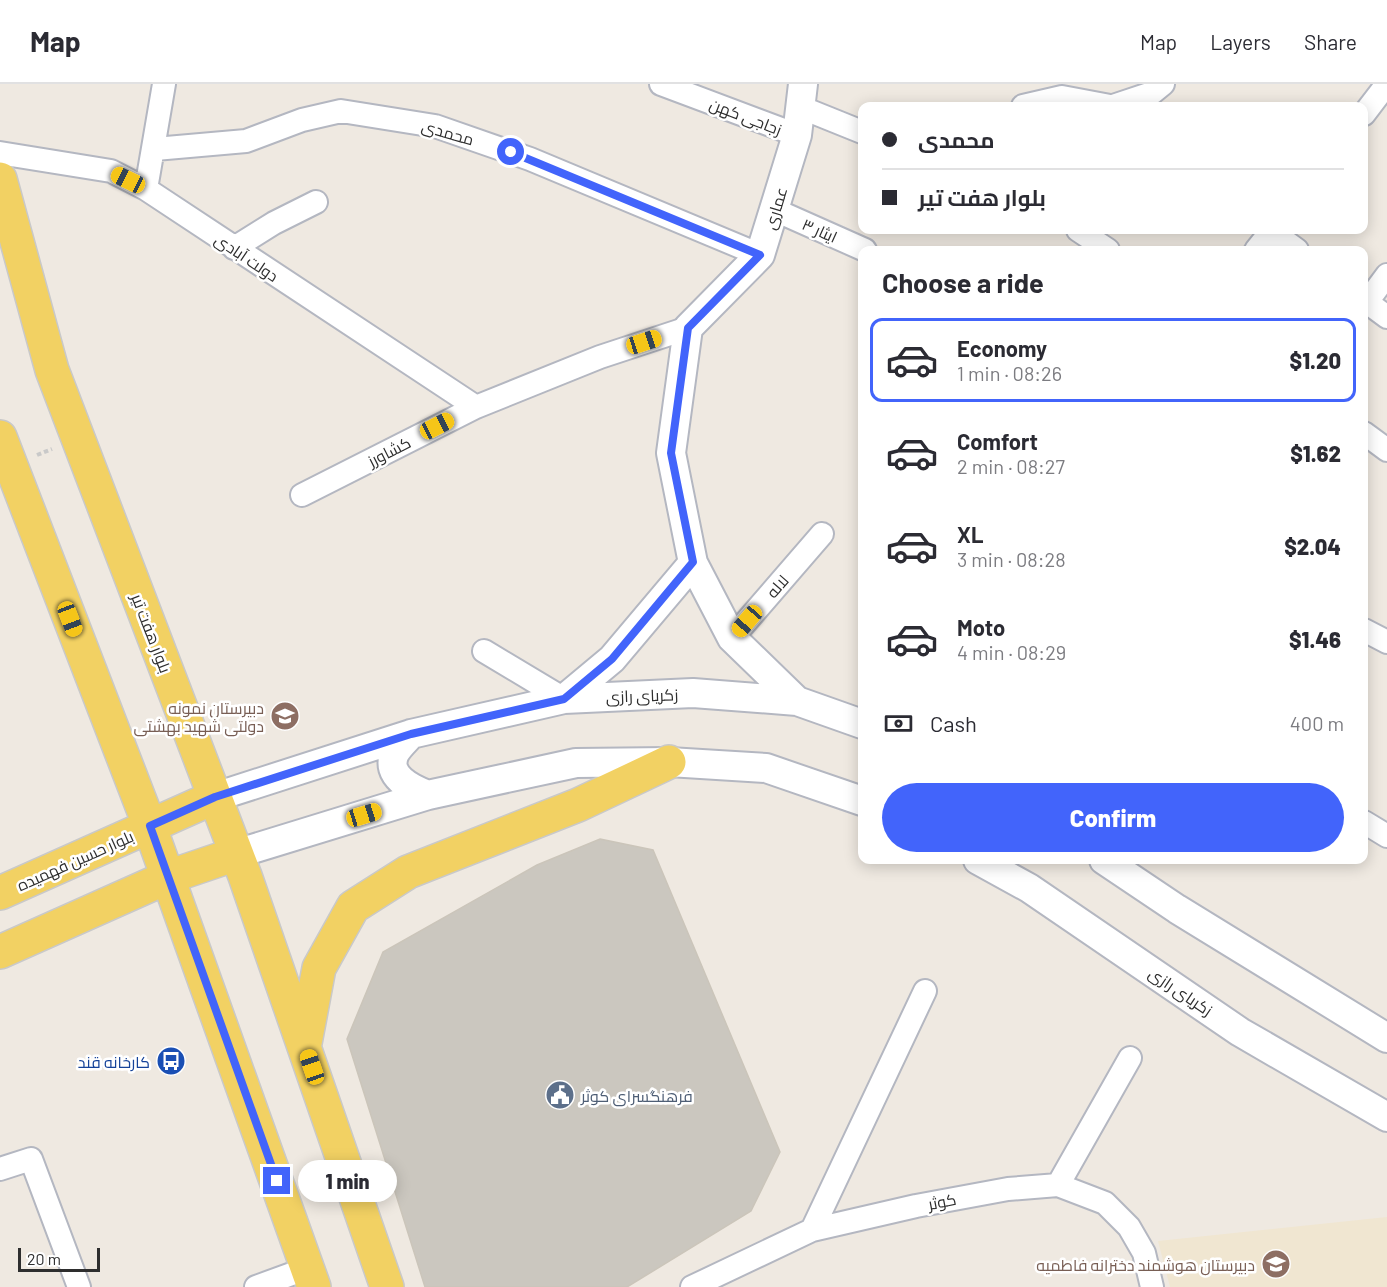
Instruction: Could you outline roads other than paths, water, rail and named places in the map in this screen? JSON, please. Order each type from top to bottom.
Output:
[{"type":"main road","name":"بلوار هفت تیر","points":[[0,179],[52,370],[236,854],[387,1287]]},
{"type":"main road","points":[[5,450],[150,826],[311,1277]]},
{"type":"main road","points":[[304,1045],[319,968],[353,907],[408,872],[578,805],[669,762]]},
{"type":"main road","name":"بلوار حسین فهمیده","points":[[0,893],[215,797]]},
{"type":"main road","points":[[0,952],[168,877],[236,854]]},
{"type":"street","points":[[146,189],[155,149],[164,84]]},
{"type":"street","name":"زجاجی کهن","points":[[661,84],[800,109],[858,131]]},
{"type":"street","points":[[1124,102],[1152,93],[1162,84]]},
{"type":"street","points":[[1368,109],[1387,84]]},
{"type":"street","points":[[1040,102],[1062,97],[1090,102]]},
{"type":"street","name":"عماری","points":[[476,407],[600,357],[688,328],[760,255],[775,210],[800,109]]},
{"type":"street","name":"محمدی","points":[[155,149],[246,141],[302,120],[341,111],[435,126],[530,159],[760,255]]},
{"type":"street","name":"دولت آبادی","points":[[0,153],[111,171],[146,189],[476,407]]},
{"type":"street","points":[[234,248],[274,223],[316,202]]},
{"type":"street","name":"ایثار ۳","points":[[775,210],[858,247]]},
{"type":"street","points":[[1084,234],[1102,246]]},
{"type":"street","points":[[1259,246],[1269,234]]},
{"type":"street","points":[[1277,234],[1292,246]]},
{"type":"street","points":[[1368,298],[1387,275]]},
{"type":"street","points":[[1368,305],[1387,317]]},
{"type":"street","points":[[688,328],[671,453],[693,562],[732,638],[797,701]]},
{"type":"street","name":"کشاورز","points":[[303,495],[476,407]]},
{"type":"street","points":[[1368,436],[1387,450]]},
{"type":"street","name":"لاله","points":[[732,638],[822,534]]},
{"type":"street","points":[[484,651],[564,699],[612,659],[693,562]]},
{"type":"street","points":[[1368,632],[1387,642]]},
{"type":"street","name":"زکریای رازی","points":[[215,797],[411,734],[564,699],[693,693],[797,701],[858,723]]},
{"type":"street","points":[[411,734],[394,754],[394,769],[403,785],[428,795]]},
{"type":"street","points":[[236,854],[428,795],[576,763],[669,762],[766,768],[858,800]]},
{"type":"street","points":[[1368,824],[1387,836]]},
{"type":"street","name":"زکریای رازی","points":[[985,864],[1029,888],[1240,1032],[1387,1117]]},
{"type":"street","points":[[1110,864],[1177,909],[1387,1038]]},
{"type":"street","points":[[812,1230],[925,991]]},
{"type":"street","points":[[1058,1185],[1130,1058]]},
{"type":"street","points":[[0,1169],[30,1159],[78,1287]]},
{"type":"street","name":"کوثر","points":[[692,1287],[812,1230],[916,1206],[1008,1189],[1058,1185],[1105,1203],[1129,1227],[1144,1253],[1152,1287]]},
{"type":"street","points":[[256,1287],[311,1277]]},
{"type":"place","name":"دبیرستان نمونه دولتی شهید بهشتی","points":[[285,716]]},
{"type":"place","name":"کارخانه قند","points":[[171,1061]]},
{"type":"place","name":"فرهنگسرای کوثر","points":[[560,1095]]},
{"type":"place","name":"دبیرستان هوشمند دخترانه فاطمیه","points":[[1276,1264]]}]
